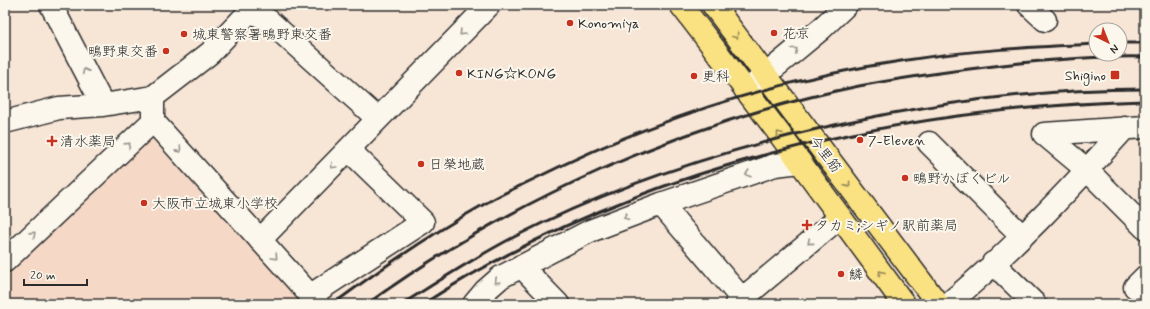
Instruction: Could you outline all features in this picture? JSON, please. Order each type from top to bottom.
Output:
[{"type":"main road","name":"今里筋","points":[[681,5],[800,162],[904,304]]},
{"type":"main road","name":"今里筋","points":[[713,5],[938,304]]},
{"type":"street","points":[[51,5],[103,105]]},
{"type":"street","points":[[260,240],[489,5]]},
{"type":"street","points":[[746,91],[764,74],[821,29],[846,5]]},
{"type":"street","points":[[1029,5],[1045,20]]},
{"type":"street","points":[[5,121],[59,108],[103,105],[153,97],[210,53],[250,11],[268,20],[378,119]]},
{"type":"street","points":[[153,97],[153,121],[315,300],[423,222],[349,150]]},
{"type":"street","points":[[5,261],[153,121]]},
{"type":"street","points":[[1135,128],[1044,134],[1087,170],[1145,228]]},
{"type":"street","points":[[948,304],[1022,236],[1087,170],[1135,128]]},
{"type":"street","points":[[929,143],[1022,236]]},
{"type":"street","points":[[474,304],[501,277],[590,231],[661,204],[775,165],[800,162]]},
{"type":"street","points":[[661,204],[739,301],[840,217]]},
{"type":"street","points":[[993,263],[1035,304]]},
{"type":"street","points":[[521,266],[558,304]]},
{"type":"shaded area","name":"大阪市立城東小学校","points":[[148,135],[304,304],[5,304],[5,271]]},
{"type":"railway","points":[[1128,43],[1145,43]]},
{"type":"railway","points":[[333,304],[390,263],[468,213],[580,157],[670,120],[764,90],[859,68],[978,51],[1088,44]]},
{"type":"railway","points":[[367,304],[422,266],[480,231],[540,199],[601,170],[664,143],[729,121],[794,101],[859,86],[919,76],[1051,60],[1098,57],[1145,57]]},
{"type":"railway","points":[[402,304],[485,253],[554,218],[635,183],[719,155],[848,122],[959,102],[1070,91],[1145,89]]},
{"type":"railway","points":[[423,304],[505,256],[591,215],[679,181],[770,153],[863,132],[956,116],[1051,106],[1145,101]]},
{"type":"place","name":"Konomiya","points":[[570,23]]},
{"type":"place","name":"花京","points":[[774,33]]},
{"type":"place","name":"城東警察署鴫野東交番","points":[[184,34]]},
{"type":"place","name":"鴫野東交番","points":[[166,51]]},
{"type":"place","name":"KING☆KONG","points":[[459,73]]},
{"type":"place","name":"Shigino","points":[[1115,75]]},
{"type":"place","name":"更科","points":[[694,76]]},
{"type":"place","name":"7-Eleven","points":[[860,140]]},
{"type":"place","name":"清水薬局","points":[[52,141]]},
{"type":"place","name":"日榮地蔵","points":[[421,164]]},
{"type":"place","name":"鴫野かぼくビル","points":[[905,178]]},
{"type":"place","name":"大阪市立城東小学校","points":[[144,203]]},
{"type":"place","name":"タカミ;シギノ駅前薬局","points":[[807,225]]},
{"type":"place","name":"鱗","points":[[841,274]]}]
